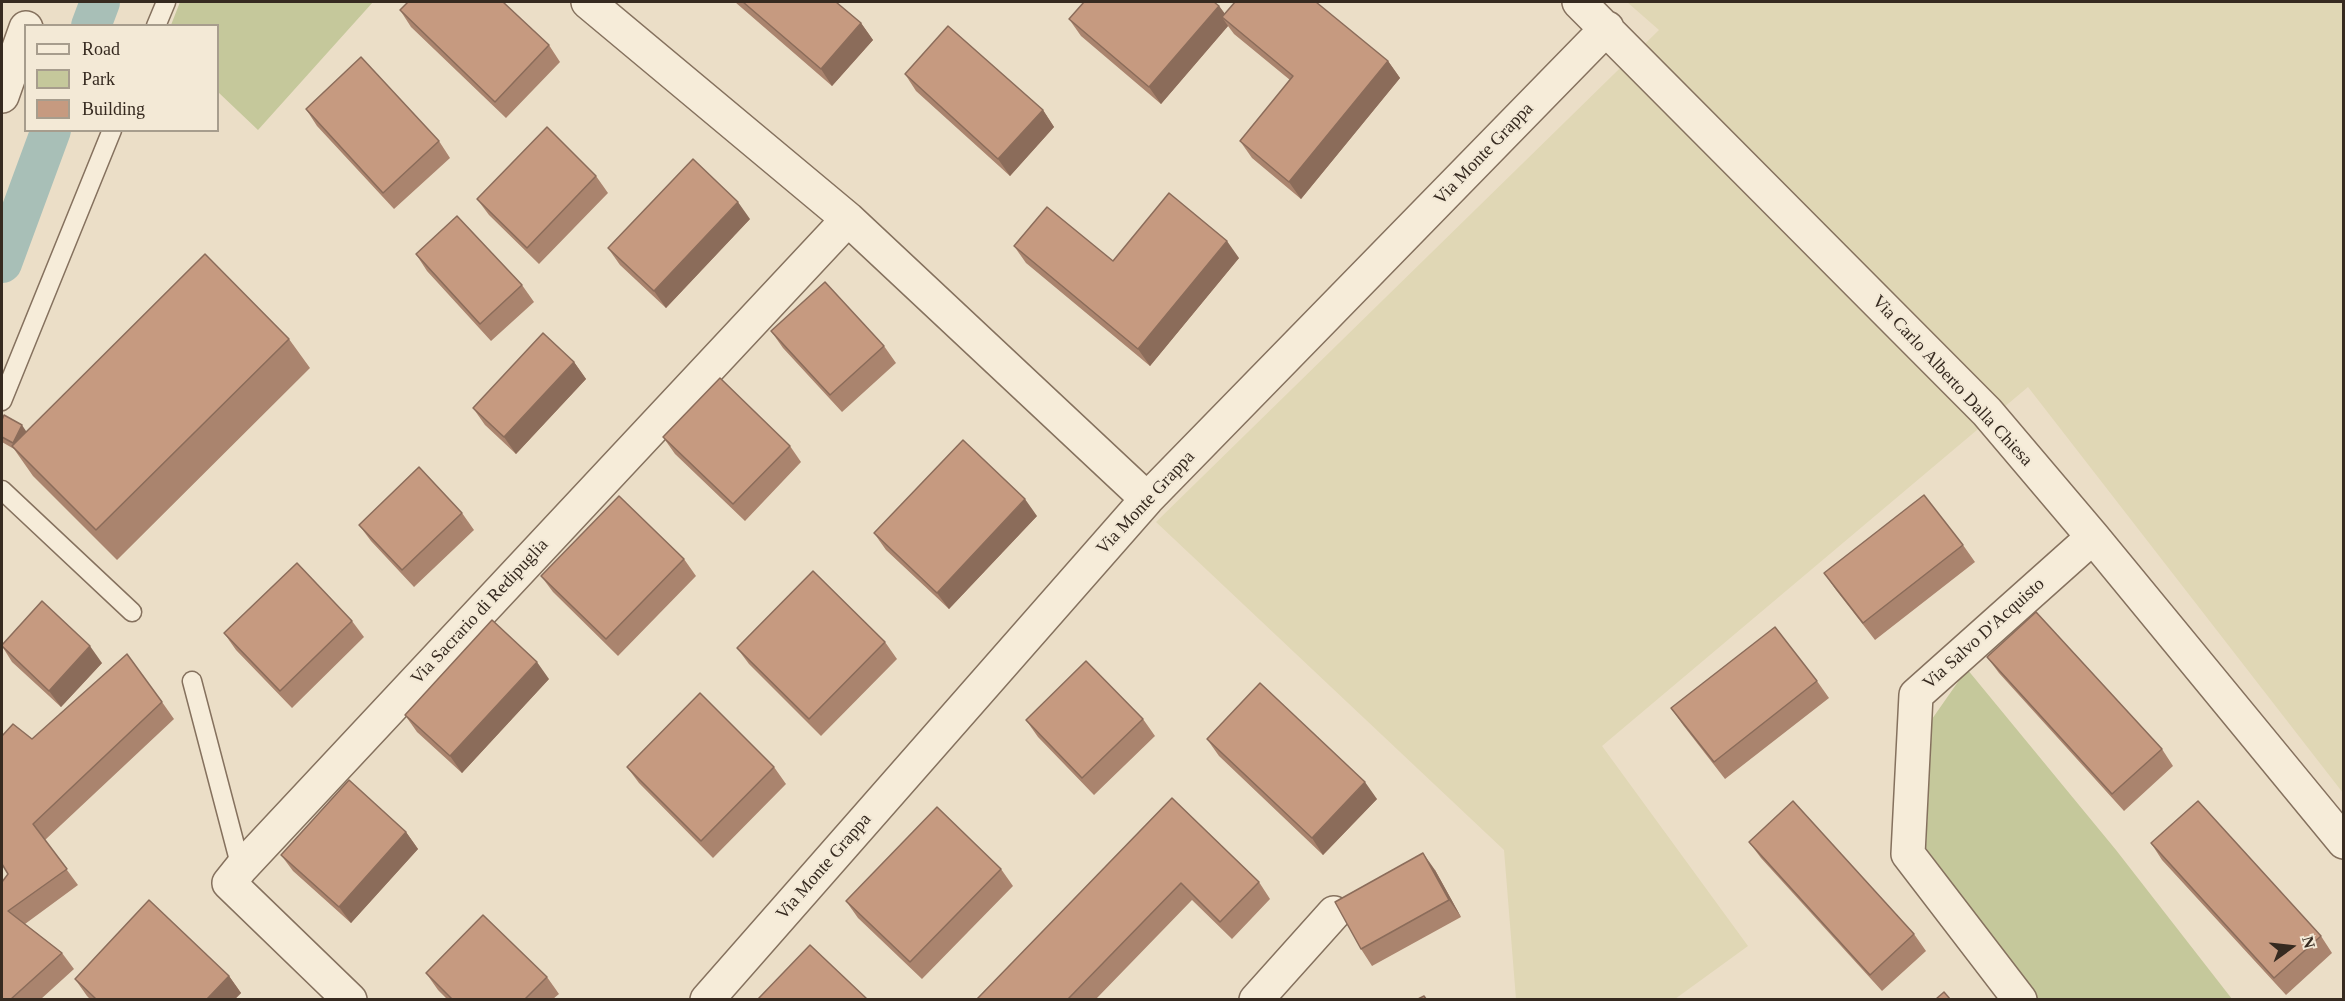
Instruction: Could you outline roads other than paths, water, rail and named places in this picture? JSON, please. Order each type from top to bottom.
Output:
[{"type":"street","points":[[27,24],[36,2]]},
{"type":"street","points":[[588,2],[848,219],[1147,499]]},
{"type":"street","name":"Via Carlo Alberto Dalla Chiesa","points":[[1579,2],[1986,412],[2093,537],[2343,842]]},
{"type":"street","name":"Via Monte Grappa","points":[[707,999],[1147,499],[1607,28]]},
{"type":"street","points":[[2,96],[24,33]]},
{"type":"street","name":"Via Sacrario di Redipuglia","points":[[241,868],[848,219]]},
{"type":"street","name":"Via Salvo D'Acquisto","points":[[2020,999],[1908,854],[1916,695],[2093,537]]},
{"type":"street","points":[[241,868],[229,883],[350,999]]},
{"type":"street","points":[[1256,999],[1334,913]]},
{"type":"lane","points":[[157,24],[166,2]]},
{"type":"lane","points":[[2,400],[111,132]]},
{"type":"lane","points":[[2,490],[132,612]]},
{"type":"lane","points":[[192,681],[241,868]]},
{"type":"waterway","points":[[92,24],[100,2]]},
{"type":"waterway","points":[[2,263],[50,132]]}]
